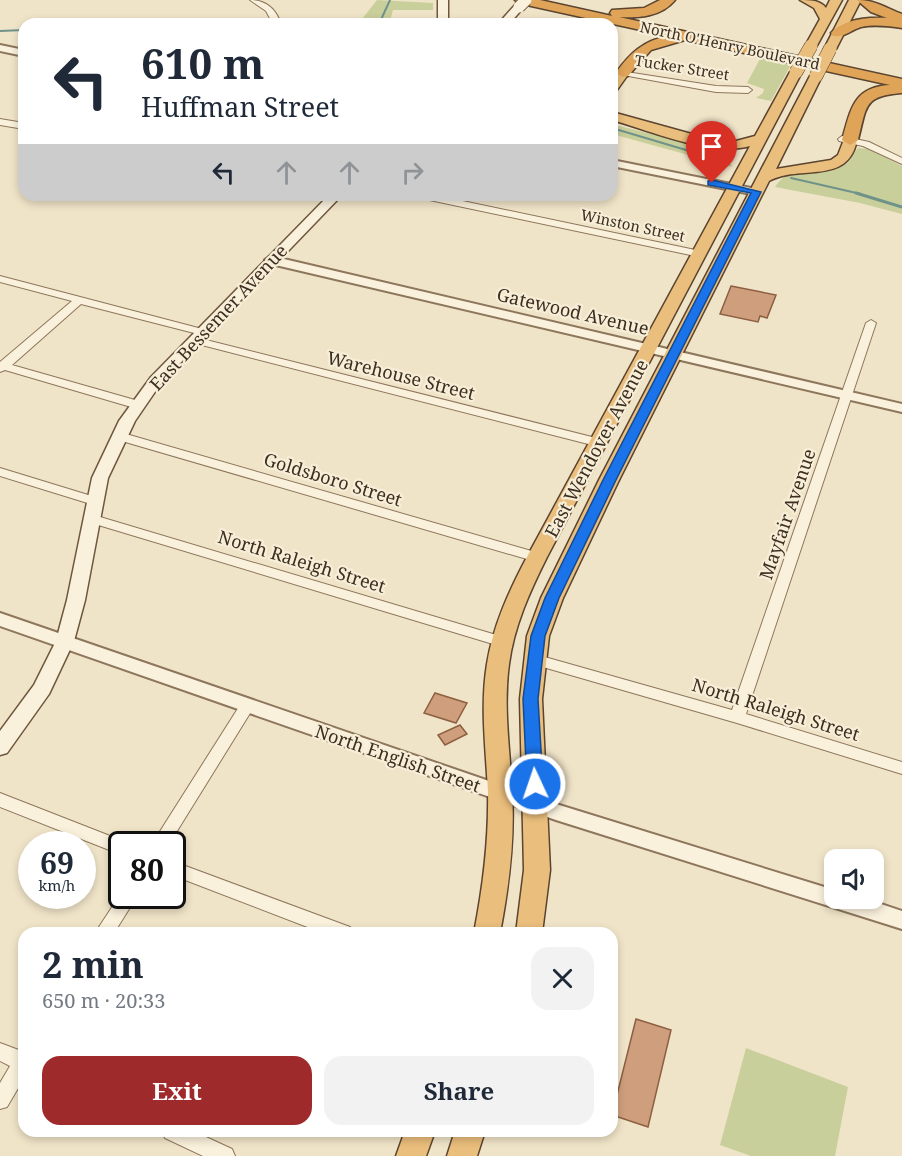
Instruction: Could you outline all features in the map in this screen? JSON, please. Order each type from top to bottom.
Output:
[{"type":"highway","name":"North O'Henry Boulevard","points":[[547,0],[616,18]]},
{"type":"highway","points":[[600,14],[647,12],[659,9],[668,0]]},
{"type":"highway","points":[[677,0],[668,15],[672,21],[702,33]]},
{"type":"highway","points":[[806,0],[819,6],[825,18]]},
{"type":"highway","name":"East Wendover Avenue","points":[[488,927],[497,875],[500,793],[495,689],[502,642],[516,601],[836,0]]},
{"type":"highway","name":"East Wendover Avenue","points":[[530,927],[537,870],[531,699],[538,636],[552,598],[609,480],[855,0]]},
{"type":"highway","points":[[864,0],[876,9],[902,19]]},
{"type":"highway","name":"North O'Henry Boulevard","points":[[523,2],[702,33],[902,83]]},
{"type":"highway","points":[[600,14],[609,18]]},
{"type":"highway","name":"North O'Henry Boulevard","points":[[618,18],[722,44],[841,67],[898,72]]},
{"type":"highway","points":[[838,33],[850,25],[866,21],[902,24]]},
{"type":"highway","points":[[618,22],[637,36],[636,44],[618,69]]},
{"type":"highway","points":[[618,70],[651,43],[680,39],[722,44]]},
{"type":"highway","points":[[760,186],[781,171],[836,163],[844,157],[855,89],[854,82],[841,67]]},
{"type":"highway","points":[[783,140],[792,155],[809,162],[826,161],[835,156],[846,140],[862,100],[868,93],[902,89]]},
{"type":"highway","points":[[618,118],[716,145],[737,146],[762,138]]},
{"type":"highway","points":[[618,123],[725,152],[736,160],[738,183]]},
{"type":"highway","points":[[411,1156],[418,1137]]},
{"type":"highway","points":[[462,1156],[469,1137]]},
{"type":"main road","points":[[443,0],[443,18]]},
{"type":"main road","points":[[508,18],[523,2]]},
{"type":"main road","name":"East Bessemer Avenue","points":[[0,747],[42,689],[65,641],[76,600],[92,510],[102,471],[119,436],[156,380],[330,201]]},
{"type":"street","points":[[254,0],[269,9],[275,18]]},
{"type":"street","points":[[0,48],[18,51]]},
{"type":"street","name":"Tucker Street","points":[[618,72],[716,89],[748,90]]},
{"type":"street","points":[[0,122],[18,125]]},
{"type":"street","points":[[846,140],[873,146],[902,161]]},
{"type":"street","points":[[618,164],[760,186]]},
{"type":"street","name":"Winston Street","points":[[448,201],[700,254]]},
{"type":"street","name":"Gatewood Avenue","points":[[271,260],[902,408]]},
{"type":"street","name":"Warehouse Street","points":[[0,279],[80,300],[198,336],[600,443]]},
{"type":"street","points":[[1,367],[80,300]]},
{"type":"street","name":"Mayfair Avenue","points":[[737,717],[871,323]]},
{"type":"street","points":[[1,367],[138,405]]},
{"type":"street","name":"Goldsboro Street","points":[[119,436],[537,558]]},
{"type":"street","name":"North Raleigh Street","points":[[0,472],[92,510],[502,642]]},
{"type":"street","name":"North English Street","points":[[0,619],[500,793],[902,920]]},
{"type":"street","name":"North Raleigh Street","points":[[534,659],[737,717],[902,768]]},
{"type":"street","points":[[168,831],[247,706]]},
{"type":"street","points":[[0,800],[108,843]]},
{"type":"street","points":[[186,873],[328,927]]},
{"type":"street","points":[[108,927],[120,909]]},
{"type":"street","points":[[0,1052],[18,1060]]},
{"type":"street","points":[[0,1100],[18,1072]]},
{"type":"street","points":[[185,1137],[225,1156]]},
{"type":"green space","points":[[377,0],[433,3],[433,10],[393,10],[391,18],[363,18]]},
{"type":"green space","points":[[761,57],[792,63],[771,101],[756,98],[763,93],[764,89],[747,83]]},
{"type":"green space","points":[[618,126],[718,151],[729,159],[732,167],[618,136]]},
{"type":"green space","points":[[858,148],[869,149],[902,166],[902,214],[860,203],[775,187],[783,178],[800,171],[838,168],[849,161]]},
{"type":"green space","points":[[746,1048],[848,1087],[835,1156],[751,1156],[720,1145]]},
{"type":"building","points":[[731,286],[776,295],[767,318],[760,316],[758,322],[720,314]]},
{"type":"building","points":[[435,693],[467,703],[456,723],[424,713]]},
{"type":"building","points":[[460,725],[467,734],[445,745],[438,735]]},
{"type":"building","points":[[636,1019],[671,1030],[648,1127],[618,1117],[618,1091]]},
{"type":"waterway","points":[[382,18],[390,0]]},
{"type":"waterway","points":[[0,31],[18,30]]},
{"type":"waterway","points":[[618,130],[723,161]]},
{"type":"waterway","points":[[791,178],[861,194]]},
{"type":"waterway","points":[[856,193],[902,207]]},
{"type":"route","points":[[535,784],[531,699],[534,659],[538,636],[552,598],[609,480],[756,192],[712,183]]}]
